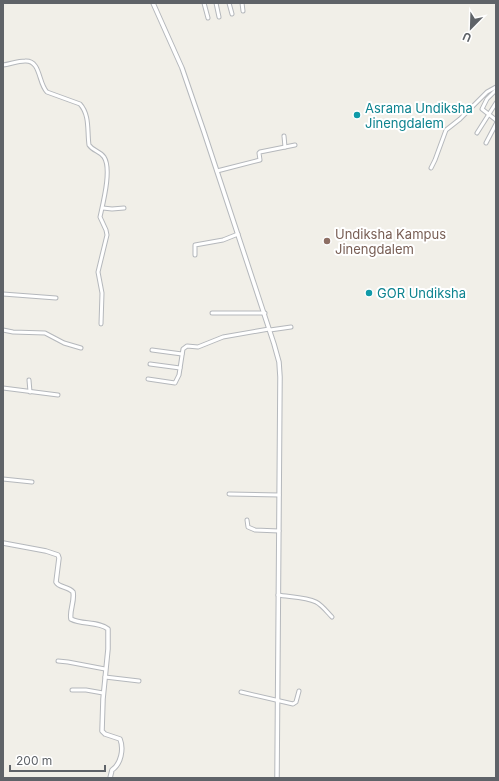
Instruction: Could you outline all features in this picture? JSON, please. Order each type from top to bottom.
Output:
[{"type":"street","points":[[153,3],[182,68],[265,313],[278,358],[280,372],[277,778]]},
{"type":"street","points":[[204,3],[208,18]]},
{"type":"street","points":[[216,3],[219,17]]},
{"type":"street","points":[[229,3],[232,14]]},
{"type":"street","points":[[242,3],[243,11]]},
{"type":"street","points":[[3,65],[25,61],[32,62],[38,70],[41,81],[47,92],[78,102],[82,106],[86,115],[89,145],[91,149],[102,155],[105,159],[108,176],[100,218],[107,234],[98,272],[103,295],[101,324]]},
{"type":"street","points":[[496,89],[482,107],[482,110],[496,120]]},
{"type":"street","points":[[431,168],[446,130],[460,119],[486,92],[496,89]]},
{"type":"street","points":[[478,133],[496,103]]},
{"type":"street","points":[[486,143],[496,124]]},
{"type":"street","points":[[284,136],[286,147]]},
{"type":"street","points":[[217,171],[260,160],[260,152],[295,145]]},
{"type":"street","points":[[102,208],[124,208]]},
{"type":"street","points":[[195,255],[195,245],[223,240],[238,234]]},
{"type":"street","points":[[3,294],[56,298]]},
{"type":"street","points":[[212,313],[265,313]]},
{"type":"street","points":[[148,379],[175,383],[180,368],[183,349],[186,346],[198,347],[223,337],[291,327]]},
{"type":"street","points":[[3,330],[13,332],[45,333],[81,348]]},
{"type":"street","points":[[152,350],[182,354]]},
{"type":"street","points":[[150,364],[180,368]]},
{"type":"street","points":[[28,380],[30,392]]},
{"type":"street","points":[[3,388],[58,395]]},
{"type":"street","points":[[3,479],[32,482]]},
{"type":"street","points":[[229,494],[279,495]]},
{"type":"street","points":[[247,520],[248,527],[252,530],[279,531]]},
{"type":"street","points":[[3,543],[46,551],[58,556],[56,582],[58,585],[68,588],[73,592],[74,602],[70,615],[71,619],[108,629],[108,649],[103,693],[102,731],[106,735],[119,738],[122,742],[120,759],[116,767],[112,770],[110,778]]},
{"type":"street","points":[[278,595],[299,597],[315,602],[332,617]]},
{"type":"street","points":[[58,661],[105,669]]},
{"type":"street","points":[[105,677],[139,681]]},
{"type":"street","points":[[72,690],[86,690],[103,693]]},
{"type":"street","points":[[241,692],[277,702],[295,704],[299,691]]},
{"type":"place","name":"Asrama Undiksha Jinengdalem","points":[[357,115]]},
{"type":"place","name":"Undiksha Kampus Jinengdalem","points":[[327,241]]},
{"type":"place","name":"GOR Undiksha","points":[[369,293]]}]
